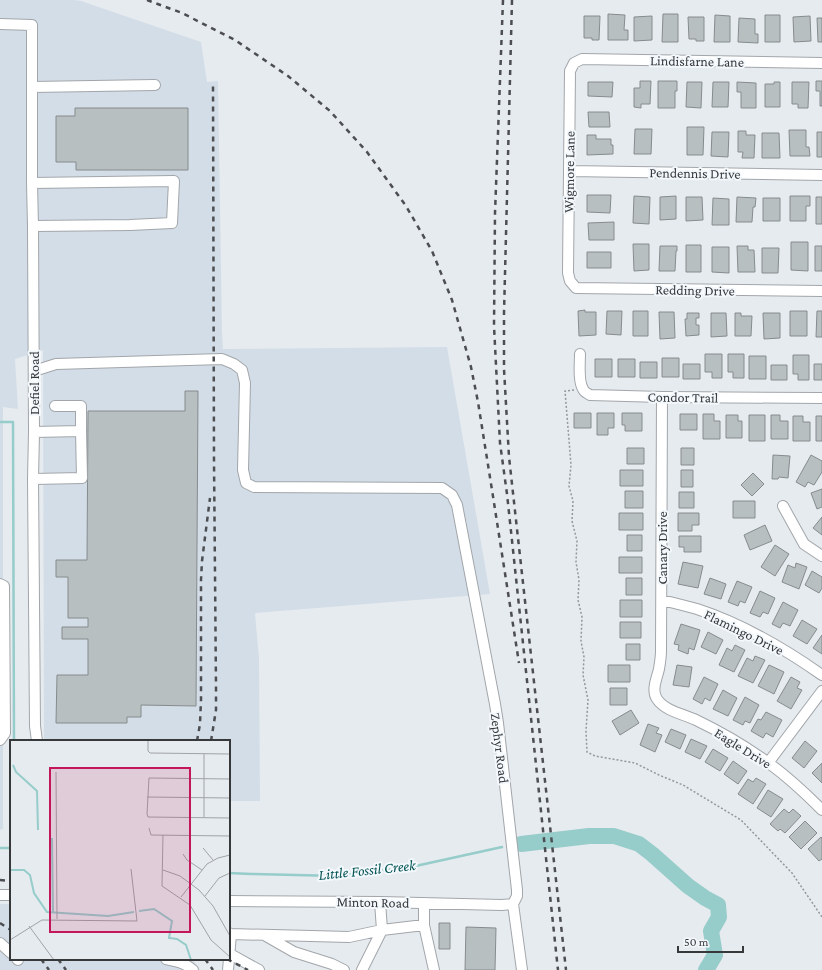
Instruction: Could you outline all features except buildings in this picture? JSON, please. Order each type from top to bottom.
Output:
[{"type":"street","name":"Defiel Road","points":[[0,24],[32,25],[34,371],[33,479],[35,726],[37,740]]},
{"type":"street","name":"Lindisfarne Lane","points":[[574,63],[582,60],[822,63]]},
{"type":"street","name":"Wigmore Lane","points":[[570,282],[568,273],[570,71],[574,63]]},
{"type":"street","points":[[32,87],[155,85]]},
{"type":"street","name":"Pendennis Drive","points":[[569,171],[822,175]]},
{"type":"street","points":[[32,183],[174,181],[172,223],[33,226]]},
{"type":"street","name":"Redding Drive","points":[[570,282],[576,288],[822,291]]},
{"type":"street","name":"Condor Trail","points":[[580,354],[582,388],[590,395],[822,398]]},
{"type":"street","name":"Zephyr Road","points":[[34,371],[56,364],[222,359],[234,364],[242,370],[244,383],[243,470],[246,483],[254,487],[442,488],[452,495],[457,505],[498,723],[517,890],[514,902],[522,970]]},
{"type":"street","name":"Canary Drive","points":[[656,698],[654,690],[660,665],[661,651],[662,397]]},
{"type":"street","points":[[33,479],[82,478],[81,406],[54,406]]},
{"type":"street","points":[[34,432],[82,431]]},
{"type":"street","points":[[783,506],[804,544],[822,556]]},
{"type":"street","points":[[0,584],[4,586],[5,733],[0,740]]},
{"type":"street","name":"Flamingo Drive","points":[[662,600],[697,609],[743,628],[810,666],[822,675]]},
{"type":"street","points":[[768,763],[822,691]]},
{"type":"street","name":"Eagle Drive","points":[[656,698],[664,706],[715,730],[768,763],[822,810]]},
{"type":"street","name":"Minton Road","points":[[230,901],[380,902],[502,906],[514,902]]},
{"type":"street","points":[[362,970],[382,930],[380,902]]},
{"type":"street","points":[[424,903],[424,925],[434,970]]},
{"type":"street","points":[[230,933],[349,937],[382,930],[424,925]]},
{"type":"street","points":[[264,935],[294,952],[332,964],[344,970]]},
{"type":"street","points":[[0,943],[10,952]]},
{"type":"street","points":[[230,957],[259,970]]},
{"type":"street","points":[[170,960],[182,963],[193,970]]},
{"type":"street","points":[[228,970],[229,960]]},
{"type":"path","points":[[573,390],[565,390],[571,465],[569,486],[573,501],[572,521],[577,541],[576,562],[579,580],[578,600],[582,617],[581,641],[584,657],[583,675],[588,700],[586,731],[587,752],[595,756],[634,763],[683,785],[741,820],[792,872],[822,917]]},
{"type":"shaded area","points":[[0,0],[74,0],[81,1],[201,42],[207,82],[218,81],[223,349],[447,347],[490,594],[255,613],[259,659],[260,801],[230,801],[230,740],[44,740],[43,350],[15,359],[18,409],[3,407],[3,829],[0,830]]},
{"type":"shaded area","points":[[0,904],[10,904],[10,960],[193,960],[200,970],[0,970]]},
{"type":"waterway","points":[[0,422],[13,422],[14,740]]},
{"type":"waterway","name":"Little Fossil Creek","points":[[521,844],[589,836],[614,836],[639,844],[688,886],[718,905],[719,917],[711,931],[715,955],[706,970]]},
{"type":"waterway","name":"Little Fossil Creek","points":[[230,873],[337,876],[411,867],[502,847]]},
{"type":"waterway","name":"Little Fossil Creek","points":[[0,848],[10,848]]},
{"type":"railway","points":[[147,0],[182,13],[235,40],[288,76],[330,111],[367,152],[406,206],[432,251],[452,300],[471,367],[478,402],[519,663]]},
{"type":"railway","points":[[503,0],[495,213],[494,326],[500,443],[507,494],[558,970]]},
{"type":"railway","points":[[512,0],[504,313],[504,369],[509,457],[566,970]]},
{"type":"railway","points":[[211,740],[216,710],[213,85]]},
{"type":"railway","points":[[197,740],[200,724],[201,700],[202,561],[210,498]]},
{"type":"railway","points":[[0,880],[10,881]]},
{"type":"railway","points":[[0,923],[10,929]]},
{"type":"railway","points":[[42,960],[49,970]]},
{"type":"railway","points":[[59,960],[66,970]]},
{"type":"railway","points":[[206,960],[213,970]]},
{"type":"railway","points":[[229,960],[248,970]]}]
